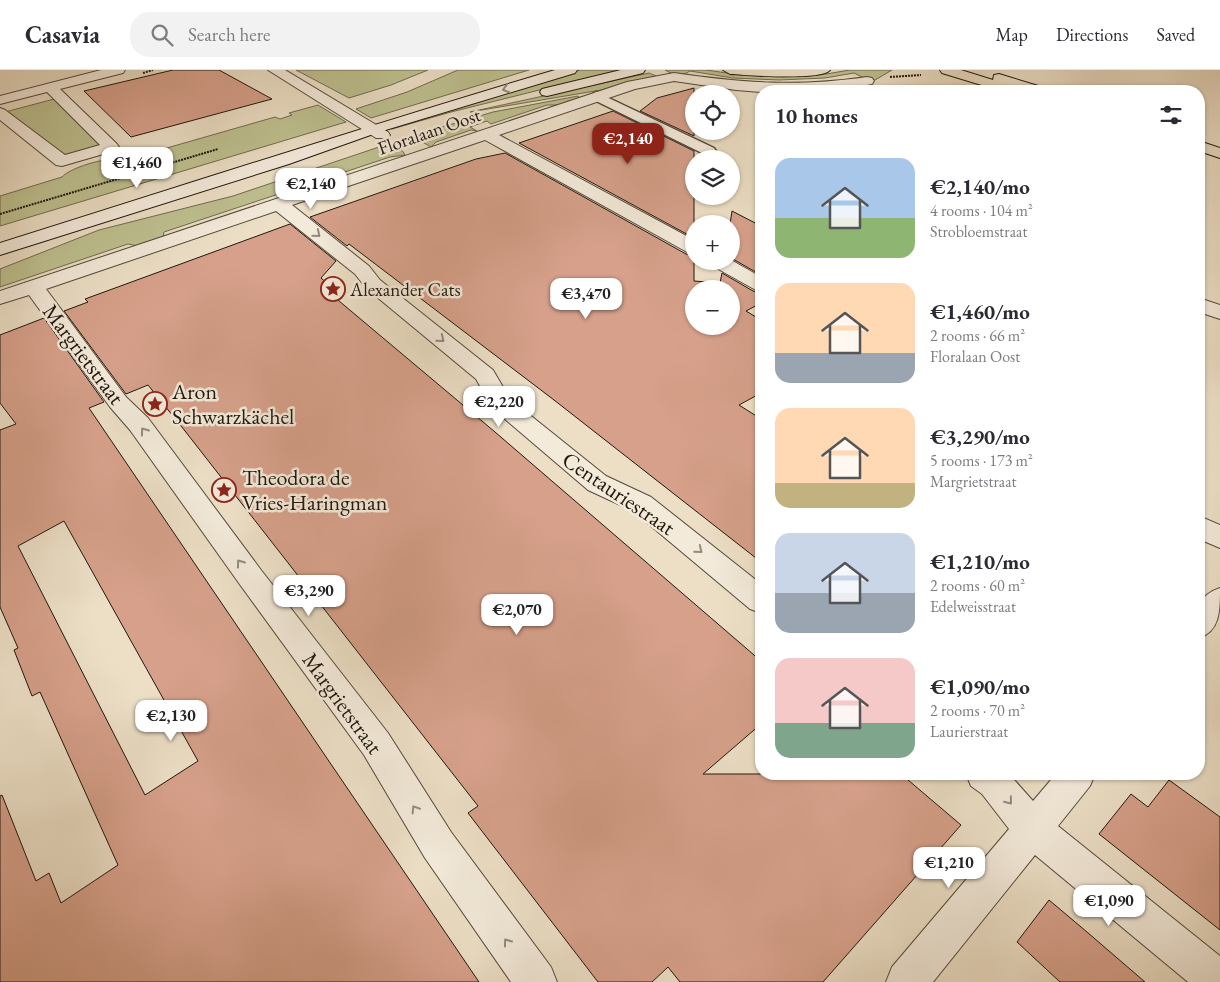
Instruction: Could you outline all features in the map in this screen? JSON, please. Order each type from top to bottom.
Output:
[{"type":"main road","points":[[730,70],[786,73],[823,70]]},
{"type":"main road","points":[[947,70],[996,85]]},
{"type":"main road","points":[[974,70],[1021,85]]},
{"type":"main road","points":[[1205,148],[1220,153]]},
{"type":"street","points":[[0,100],[118,70]]},
{"type":"street","points":[[275,70],[378,132]]},
{"type":"street","name":"Floralaan Oost","points":[[0,249],[378,132],[570,70]]},
{"type":"street","name":"Floralaan Oost","points":[[378,132],[638,70]]},
{"type":"street","name":"Floralaan Oost","points":[[0,298],[640,82],[674,77],[755,87]]},
{"type":"street","name":"Floralaan Oost","points":[[839,85],[867,81]]},
{"type":"street","points":[[0,113],[62,161],[111,147],[50,88]]},
{"type":"street","points":[[486,134],[685,243]]},
{"type":"street","name":"Centauriestraat","points":[[279,204],[362,270],[373,284],[485,375],[501,404],[574,465],[597,483],[642,504],[755,596]]},
{"type":"street","points":[[734,270],[755,282]]},
{"type":"street","name":"Margrietstraat","points":[[34,287],[118,402],[139,424],[251,578],[376,744],[438,846],[536,982]]},
{"type":"street","points":[[1205,307],[1220,313]]},
{"type":"street","points":[[1205,529],[1220,538]]},
{"type":"street","points":[[1205,619],[1220,600]]},
{"type":"street","points":[[991,780],[1032,830],[1220,982]]},
{"type":"street","points":[[906,982],[1073,780]]},
{"type":"lane","points":[[596,96],[707,150]]},
{"type":"path","points":[[0,214],[222,148]]},
{"type":"green space","points":[[296,70],[428,70],[391,85],[349,98]]},
{"type":"green space","points":[[458,70],[529,70],[371,118],[356,109],[407,92]]},
{"type":"green space","points":[[581,70],[620,70],[451,112],[392,129],[389,128],[554,76]]},
{"type":"green space","points":[[665,70],[706,70],[741,75],[784,77],[820,75],[850,70],[892,70],[875,80],[864,78],[854,73],[825,78],[779,80],[733,78],[690,71],[678,75]]},
{"type":"green space","points":[[649,73],[656,76],[601,90],[470,112]]},
{"type":"green space","points":[[578,96],[580,98],[559,105],[547,105],[491,124],[487,121],[470,127],[477,131],[471,130],[436,142],[431,147],[412,136],[493,112]]},
{"type":"green space","points":[[58,98],[103,146],[66,157],[5,112]]},
{"type":"green space","points":[[318,105],[346,122],[0,226],[0,196],[62,177],[90,163],[103,160],[125,160],[275,117],[280,119],[292,115],[289,113]]},
{"type":"green space","points":[[385,145],[397,147],[405,155],[390,157],[164,232],[163,238],[138,246],[128,244],[0,287],[0,269],[99,230],[233,196]]},
{"type":"building","points":[[173,70],[219,70],[272,99],[131,137],[84,91]]},
{"type":"building","points":[[685,90],[685,132],[640,111],[657,98]]},
{"type":"building","points":[[613,111],[692,150],[685,150],[685,205],[694,205],[694,215],[685,215],[685,233],[519,143]]},
{"type":"building","points":[[505,153],[685,253],[685,270],[694,270],[694,280],[685,280],[685,335],[740,335],[740,283],[755,292],[755,306],[746,311],[755,316],[755,396],[739,405],[755,415],[755,557],[554,400],[349,244],[347,246],[310,217],[476,159]]},
{"type":"building","points":[[732,211],[740,215],[731,215]]},
{"type":"building","points":[[740,215],[755,223],[755,272],[740,263]]},
{"type":"building","points":[[290,224],[336,261],[321,278],[329,285],[326,290],[495,432],[755,656],[755,729],[703,774],[755,774],[755,780],[908,780],[961,825],[823,982],[680,982],[668,967],[652,982],[598,982],[468,813],[478,806],[185,431],[148,385],[126,394],[64,311],[88,302],[85,299]]},
{"type":"building","points":[[722,273],[734,280],[721,280]]},
{"type":"building","points":[[44,318],[104,402],[89,408],[479,982],[0,982],[0,796],[2,795],[36,881],[49,873],[61,903],[118,865],[40,692],[32,696],[14,650],[18,648],[0,607],[0,430],[16,424],[0,403],[0,335]],"holes":[[[64,521],[198,761],[145,795],[18,546]]]},
{"type":"building","points":[[1169,780],[1220,817],[1220,930],[1099,834],[1131,794],[1148,807]]},
{"type":"building","points":[[1049,900],[1145,982],[1060,982],[1017,942]]},
{"type":"place","name":"Alexander Cats","points":[[333,289]]},
{"type":"place","name":"Aron Schwarzkächel","points":[[155,404]]},
{"type":"place","name":"Theodora de Vries-Haringman","points":[[224,490]]}]
